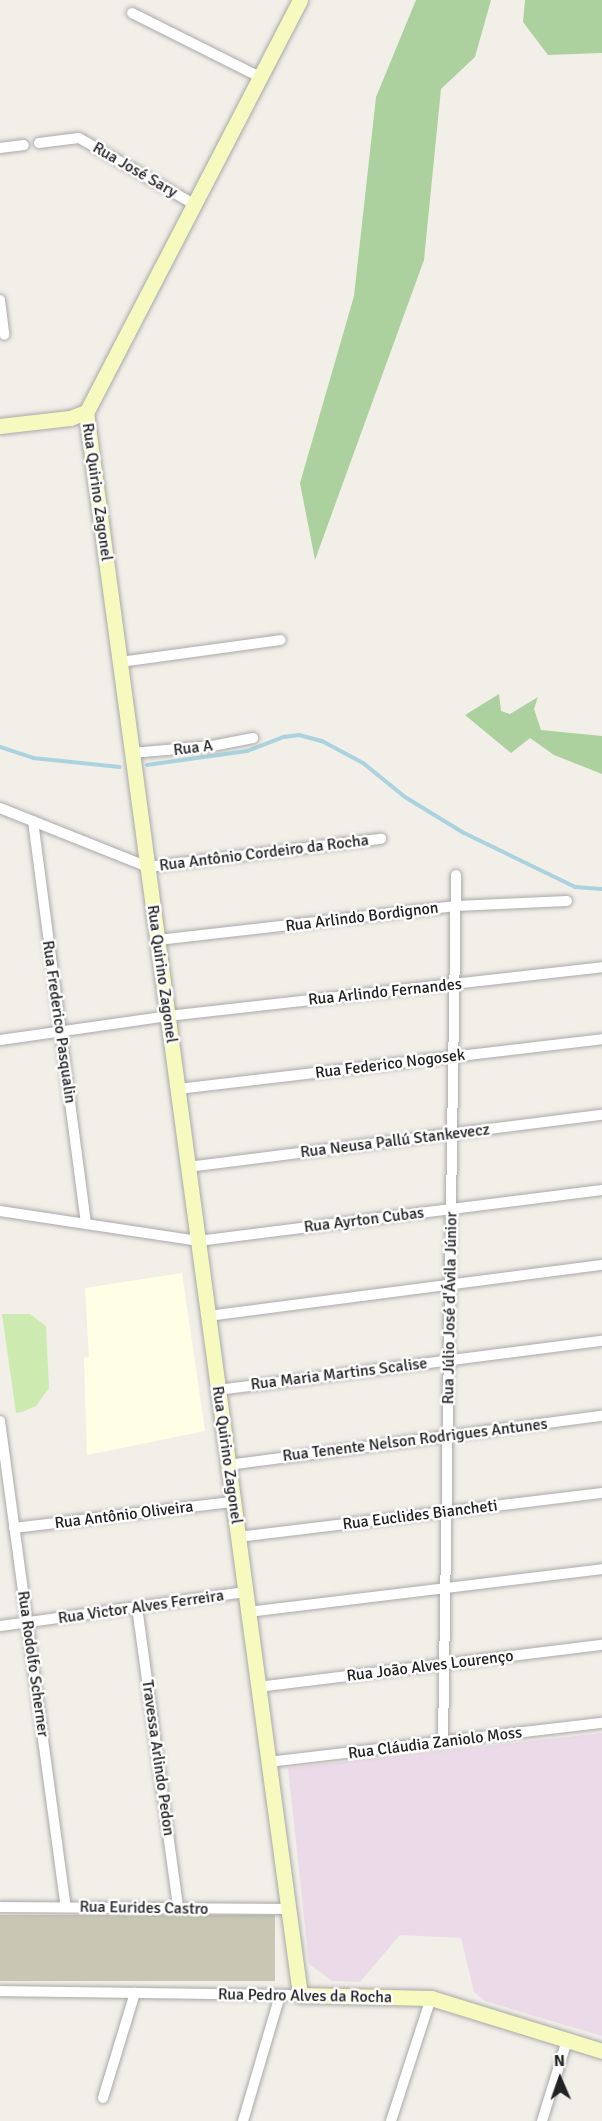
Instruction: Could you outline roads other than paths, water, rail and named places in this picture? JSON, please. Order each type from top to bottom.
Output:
[{"type":"street","name":"Rua Quirino Zagonel","points":[[300,0],[86,412],[300,1995]]},
{"type":"street","points":[[132,13],[260,77]]},
{"type":"street","name":"Rua José Sary","points":[[39,143],[79,138],[194,204]]},
{"type":"street","points":[[0,148],[24,145]]},
{"type":"street","points":[[0,300],[4,335]]},
{"type":"street","points":[[0,426],[70,418],[86,412]]},
{"type":"street","points":[[120,662],[281,640]]},
{"type":"street","name":"Rua A","points":[[132,753],[212,746],[253,738]]},
{"type":"street","points":[[0,808],[148,867]]},
{"type":"street","name":"Rua Frederico Pasqualin","points":[[33,821],[86,1224]]},
{"type":"street","name":"Rua Antônio Cordeiro da Rocha","points":[[148,867],[381,839]]},
{"type":"street","name":"Rua Júlio José d'Ávila Júnior","points":[[443,1742],[456,875]]},
{"type":"street","name":"Rua Arlindo Bordignon","points":[[158,940],[456,906],[567,901]]},
{"type":"street","name":"Rua Arlindo Fernandes","points":[[0,1040],[168,1016],[602,967]]},
{"type":"street","name":"Rua Federico Nogosek","points":[[178,1089],[602,1039]]},
{"type":"street","name":"Rua Neusa Pallú Stankevecz","points":[[188,1167],[602,1115]]},
{"type":"street","name":"Rua Ayrton Cubas","points":[[0,1211],[198,1241],[602,1190]]},
{"type":"street","points":[[208,1316],[602,1265]]},
{"type":"street","name":"Rua Maria Martins Scalise","points":[[218,1390],[602,1341]]},
{"type":"street","name":"Rua Tenente Nelson Rodrigues Antunes","points":[[228,1465],[602,1416]]},
{"type":"street","name":"Rua Rodolfo Scherner","points":[[0,1421],[66,1907]]},
{"type":"street","name":"Rua Euclides Biancheti","points":[[238,1537],[602,1492]]},
{"type":"street","name":"Rua Antônio Oliveira","points":[[14,1528],[233,1502]]},
{"type":"street","points":[[248,1612],[602,1569]]},
{"type":"street","name":"Rua Victor Alves Ferreira","points":[[0,1626],[246,1592]]},
{"type":"street","name":"Travessa Arlindo Pedon","points":[[137,1607],[178,1908]]},
{"type":"street","name":"Rua João Alves Lourenço","points":[[258,1687],[602,1645]]},
{"type":"street","name":"Rua Cláudia Zaniolo Moss","points":[[269,1762],[602,1723]]},
{"type":"street","name":"Rua Eurides Castro","points":[[0,1906],[288,1909]]},
{"type":"street","name":"Rua Pedro Alves da Rocha","points":[[0,1991],[431,1998],[602,2051]]},
{"type":"street","points":[[103,2098],[135,1993]]},
{"type":"street","points":[[243,2121],[280,1995]]},
{"type":"street","points":[[391,2121],[431,1998]]},
{"type":"street","points":[[542,2121],[567,2040]]},
{"type":"waterway","points":[[147,765],[247,751],[284,737],[299,735],[322,741],[363,763],[405,797],[464,833],[575,887],[602,889]]},
{"type":"waterway","points":[[0,747],[33,758],[120,767]]}]
